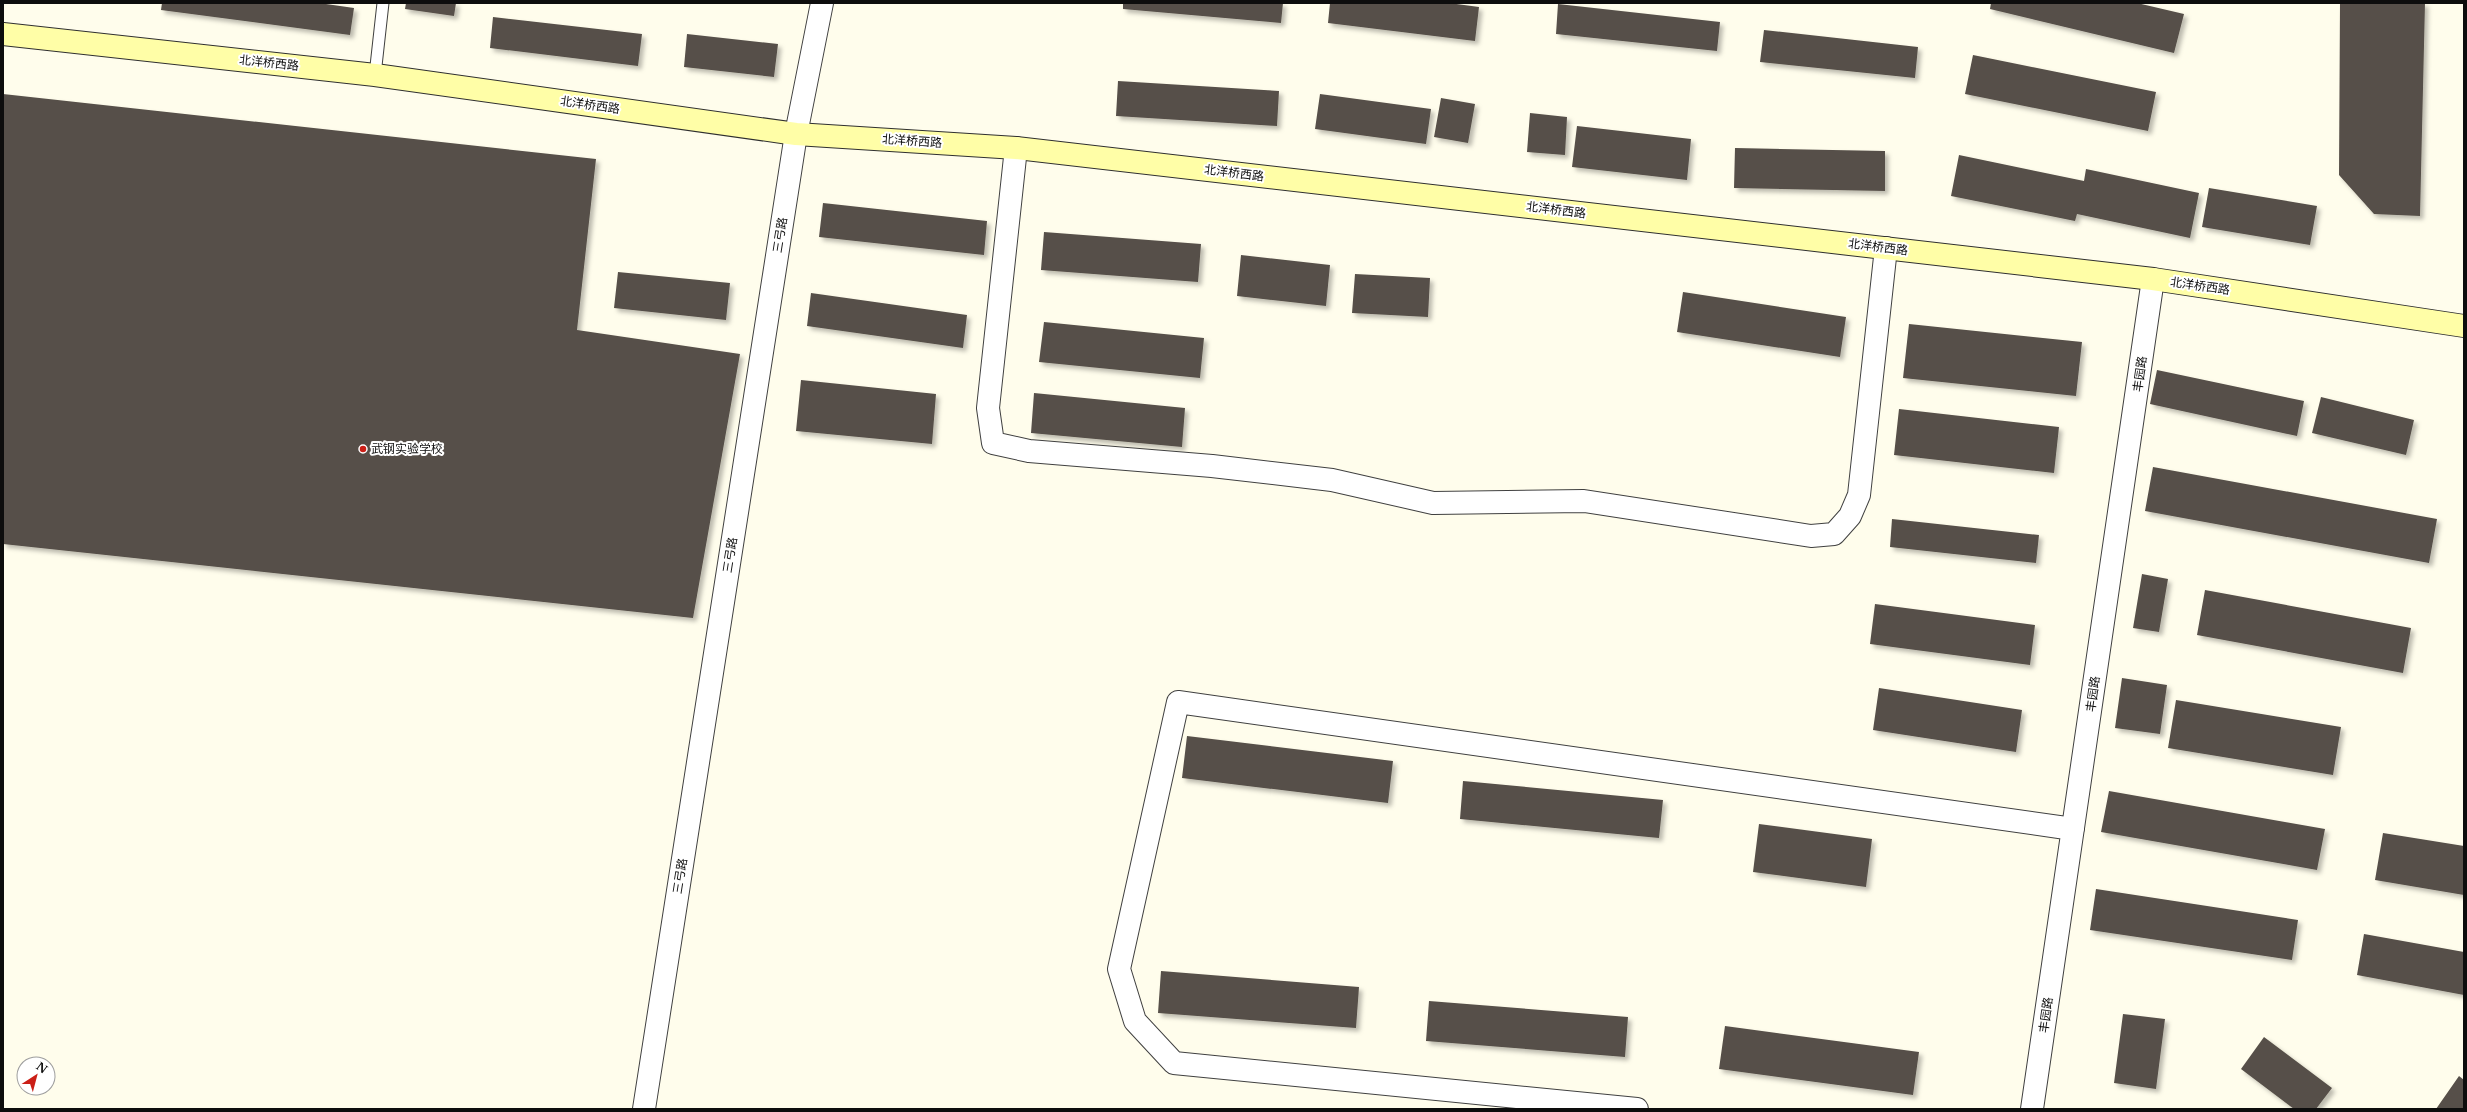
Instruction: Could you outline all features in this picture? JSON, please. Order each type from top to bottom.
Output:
[{"type":"main road","name":"北洋桥西路","points":[[3,34],[375,75],[796,134],[1016,148],[2154,279],[2464,326]]},
{"type":"street","name":"三弓路","points":[[644,1109],[796,134],[822,3]]},
{"type":"street","points":[[1016,148],[988,408],[993,443],[1029,451],[1212,466],[1332,480],[1433,503],[1584,501],[1810,536],[1834,534],[1850,516],[1859,496],[1886,248]]},
{"type":"street","name":"丰园路","points":[[2032,1109],[2154,279]]},
{"type":"street","points":[[1637,1109],[1174,1064],[1135,1021],[1119,969],[1178,702],[2073,829]]},
{"type":"lane","points":[[375,75],[383,3]]},
{"type":"building","points":[[162,3],[319,3],[354,8],[350,35],[161,10]]},
{"type":"building","points":[[406,3],[456,3],[454,16],[405,9]]},
{"type":"building","points":[[1123,3],[1283,3],[1281,23],[1123,9]]},
{"type":"building","points":[[1330,3],[1449,3],[1479,7],[1475,41],[1328,23]]},
{"type":"building","points":[[1991,3],[2137,3],[2184,14],[2174,53],[1990,9]]},
{"type":"building","points":[[2340,3],[2425,3],[2420,216],[2374,214],[2339,175]]},
{"type":"building","points":[[1558,4],[1720,22],[1717,51],[1556,34]]},
{"type":"building","points":[[493,17],[642,34],[638,66],[490,48]]},
{"type":"building","points":[[1764,30],[1918,47],[1915,78],[1760,62]]},
{"type":"building","points":[[687,34],[778,44],[774,77],[684,67]]},
{"type":"building","points":[[1973,55],[2156,92],[2148,131],[1965,94]]},
{"type":"building","points":[[1118,81],[1279,91],[1277,126],[1116,116]]},
{"type":"building","name":"武钢实验学校","points":[[3,94],[596,159],[577,330],[740,354],[693,618],[3,544]]},
{"type":"building","points":[[1320,94],[1431,109],[1426,144],[1315,129]]},
{"type":"building","points":[[1441,98],[1475,104],[1468,143],[1434,137]]},
{"type":"building","points":[[1530,113],[1567,117],[1565,155],[1527,152]]},
{"type":"building","points":[[1577,126],[1691,139],[1687,180],[1572,167]]},
{"type":"building","points":[[1735,148],[1885,151],[1885,191],[1734,188]]},
{"type":"building","points":[[1959,155],[2084,181],[2086,169],[2199,193],[2190,238],[2077,214],[2075,221],[1951,196]]},
{"type":"building","points":[[2209,188],[2317,206],[2310,245],[2202,227]]},
{"type":"building","points":[[823,203],[987,221],[984,255],[819,237]]},
{"type":"building","points":[[1044,232],[1201,244],[1198,282],[1041,270]]},
{"type":"building","points":[[1241,255],[1330,265],[1326,306],[1237,296]]},
{"type":"building","points":[[618,272],[730,283],[726,320],[614,308]]},
{"type":"building","points":[[1355,274],[1430,278],[1428,317],[1352,313]]},
{"type":"building","points":[[1683,292],[1846,317],[1840,357],[1677,332]]},
{"type":"building","points":[[811,293],[967,315],[963,348],[807,326]]},
{"type":"building","points":[[1044,322],[1204,338],[1200,378],[1039,362]]},
{"type":"building","points":[[1909,324],[2082,342],[2076,396],[1903,378]]},
{"type":"building","points":[[2157,370],[2304,401],[2297,436],[2150,404]]},
{"type":"building","points":[[801,380],[936,394],[932,444],[796,431]]},
{"type":"building","points":[[1034,393],[1185,408],[1182,447],[1031,433]]},
{"type":"building","points":[[2321,397],[2414,420],[2406,455],[2312,433]]},
{"type":"building","points":[[1899,409],[2059,427],[2054,473],[1894,455]]},
{"type":"building","points":[[2153,467],[2437,519],[2429,563],[2145,511]]},
{"type":"building","points":[[1892,519],[2039,535],[2036,563],[1890,547]]},
{"type":"building","points":[[2142,574],[2168,579],[2159,632],[2133,628]]},
{"type":"building","points":[[2205,590],[2411,628],[2403,673],[2197,635]]},
{"type":"building","points":[[1875,604],[2035,625],[2030,665],[1870,644]]},
{"type":"building","points":[[2122,678],[2167,685],[2160,734],[2115,728]]},
{"type":"building","points":[[1879,688],[2022,710],[2016,752],[1873,730]]},
{"type":"building","points":[[2176,700],[2341,727],[2333,775],[2168,748]]},
{"type":"building","points":[[1187,736],[1393,761],[1388,803],[1182,778]]},
{"type":"building","points":[[1463,781],[1663,800],[1659,838],[1460,819]]},
{"type":"building","points":[[2109,791],[2325,829],[2317,870],[2101,832]]},
{"type":"building","points":[[1759,824],[1872,839],[1866,887],[1753,872]]},
{"type":"building","points":[[2383,833],[2464,846],[2464,895],[2375,880]]},
{"type":"building","points":[[2096,889],[2298,920],[2292,960],[2090,930]]},
{"type":"building","points":[[2364,934],[2464,952],[2464,995],[2357,975]]},
{"type":"building","points":[[1161,971],[1359,987],[1356,1028],[1158,1013]]},
{"type":"building","points":[[1429,1001],[1628,1017],[1625,1057],[1426,1041]]},
{"type":"building","points":[[2123,1014],[2165,1019],[2156,1089],[2114,1083]]},
{"type":"building","points":[[1725,1026],[1919,1052],[1913,1095],[1719,1069]]},
{"type":"building","points":[[2264,1037],[2332,1088],[2316,1109],[2294,1109],[2241,1069]]},
{"type":"building","points":[[2459,1076],[2464,1080],[2464,1109],[2436,1109]]},
{"type":"place","name":"武钢实验学校","points":[[363,449]]}]
